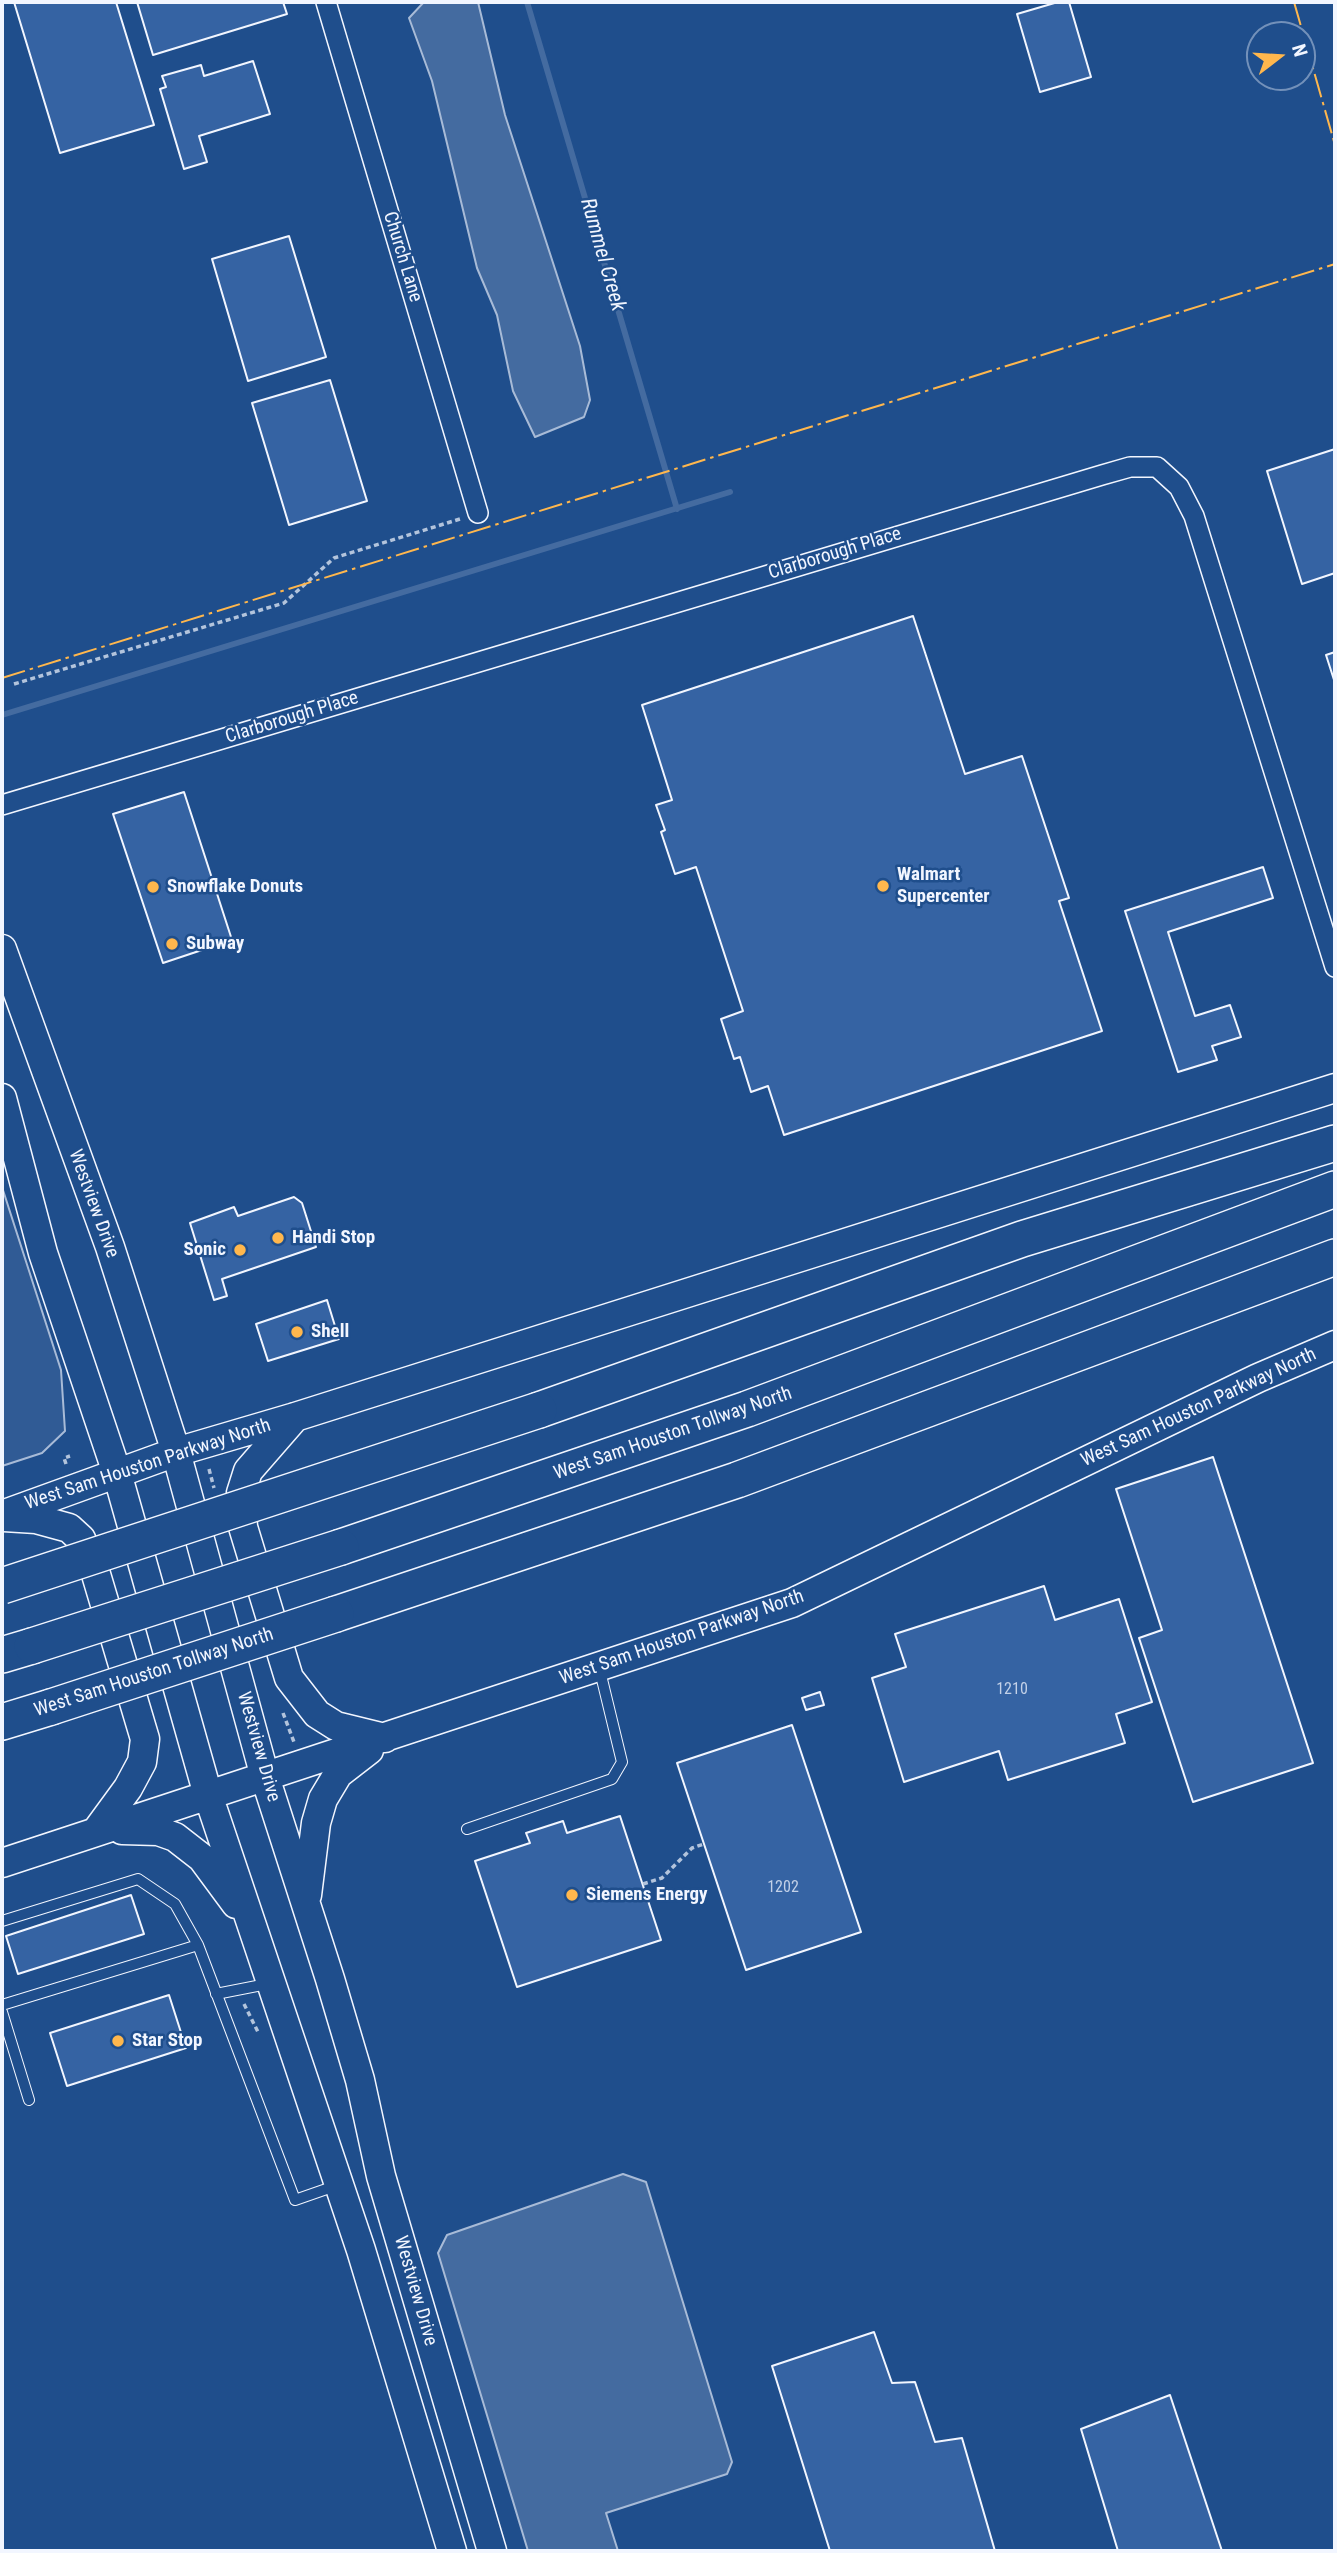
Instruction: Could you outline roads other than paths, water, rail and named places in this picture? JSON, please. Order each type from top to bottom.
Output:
[{"type":"highway","points":[[2,1586],[539,1410],[1022,1239],[1335,1143]]},
{"type":"highway","name":"West Sam Houston Tollway North","points":[[17,1651],[341,1547],[747,1409],[1335,1189]]},
{"type":"highway","name":"West Sam Houston Tollway North","points":[[2,1723],[750,1476],[1335,1257]]},
{"type":"main road","name":"Westview Drive","points":[[2,949],[110,1247],[176,1452],[265,1777],[359,2080],[381,2176],[492,2551]]},
{"type":"main road","name":"West Sam Houston Parkway North","points":[[2,1516],[176,1452],[295,1417],[1335,1088]]},
{"type":"main road","name":"Westview Drive","points":[[2,1098],[43,1253],[117,1473],[208,1795],[269,1983],[340,2184],[452,2551]]},
{"type":"main road","name":"West Sam Houston Parkway North","points":[[2,1863],[792,1603],[1258,1378],[1335,1345]]},
{"type":"main road","points":[[295,1417],[248,1471],[241,1493],[243,1527],[289,1678],[317,1714],[336,1726],[385,1738]]},
{"type":"main road","points":[[2,1516],[36,1519],[69,1528],[81,1539],[95,1571],[145,1738],[142,1762],[128,1788],[99,1829]]},
{"type":"main road","points":[[306,1904],[316,1823],[323,1799],[338,1774],[385,1738]]},
{"type":"main road","points":[[99,1829],[158,1831],[175,1837],[202,1858],[250,1923]]},
{"type":"main road","points":[[340,2184],[381,2176]]},
{"type":"street","name":"Church Lane","points":[[326,2],[478,513]]},
{"type":"street","name":"Clarborough Place","points":[[2,805],[1102,475],[1130,467],[1157,467],[1179,487],[1194,516],[1335,967]]},
{"type":"lane","points":[[467,1829],[612,1779],[622,1762],[599,1667]]},
{"type":"lane","points":[[2,1922],[138,1880],[175,1904],[198,1945],[295,2200],[340,2184]]},
{"type":"lane","points":[[2,2005],[198,1945]]},
{"type":"lane","points":[[216,1994],[269,1983]]},
{"type":"lane","points":[[2,2012],[29,2100]]},
{"type":"waterway","name":"Rummel Creek","points":[[527,2],[677,509]]},
{"type":"waterway","points":[[2,715],[730,492]]},
{"type":"place","name":"Walmart Supercenter","points":[[883,886]]},
{"type":"place","name":"Snowflake Donuts","points":[[153,887]]},
{"type":"place","name":"Subway","points":[[172,944]]},
{"type":"place","name":"Handi Stop","points":[[278,1238]]},
{"type":"place","name":"Sonic","points":[[240,1250]]},
{"type":"place","name":"Shell","points":[[297,1332]]},
{"type":"place","name":"Siemens Energy","points":[[572,1895]]},
{"type":"place","name":"Star Stop","points":[[118,2041]]}]
